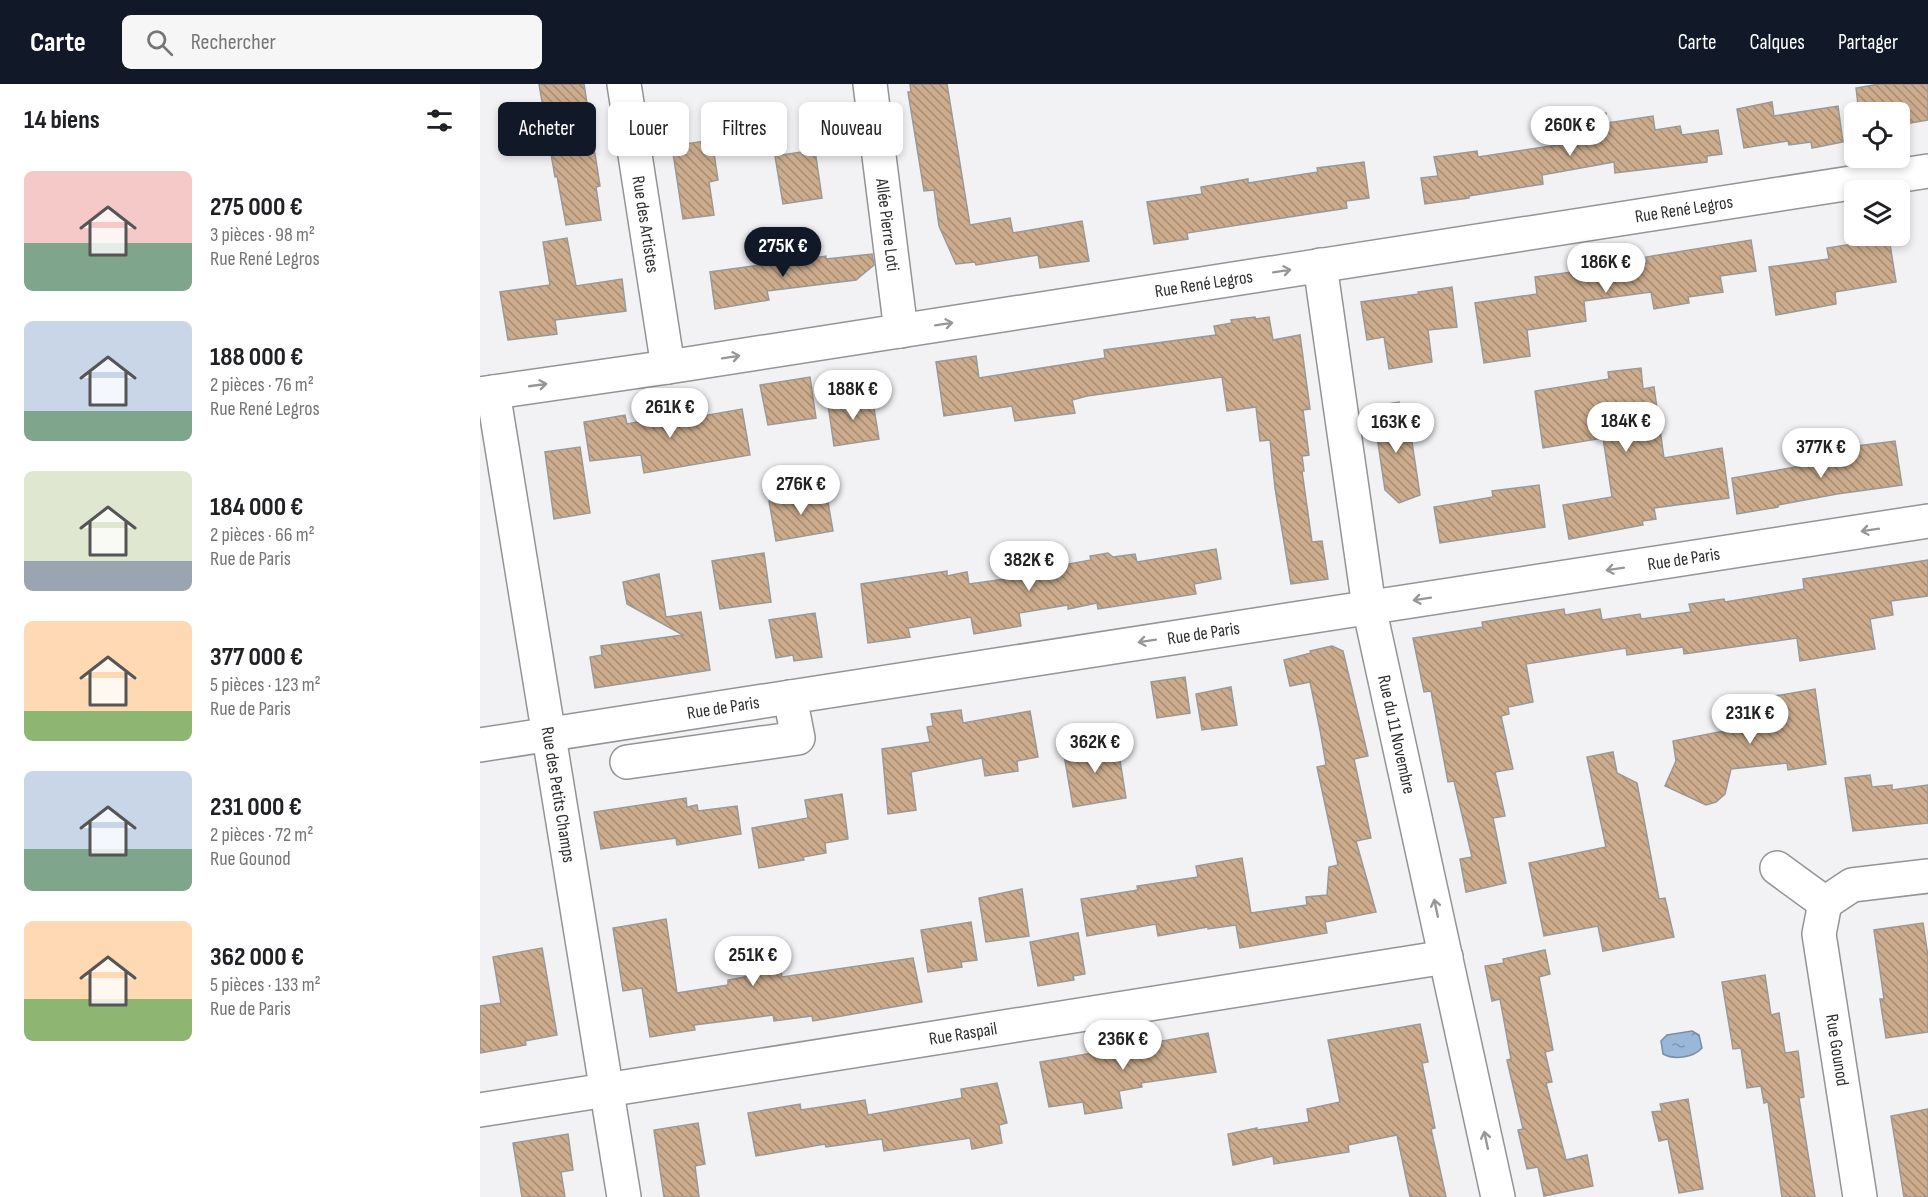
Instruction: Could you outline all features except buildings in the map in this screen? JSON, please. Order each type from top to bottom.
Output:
[{"type":"street","name":"Rue des Artistes","points":[[624,84],[668,367]]},
{"type":"street","name":"Allée Pierre Loti","points":[[870,84],[901,331]]},
{"type":"street","name":"Rue René Legros","points":[[486,393],[668,367],[1928,171]]},
{"type":"street","name":"Rue du 11 Novembre","points":[[1320,265],[1369,607],[1498,1197]]},
{"type":"street","name":"Rue des Petits Champs","points":[[486,393],[548,734],[624,1197]]},
{"type":"street","name":"Rue de Paris","points":[[480,745],[1928,521]]},
{"type":"street","points":[[627,762],[798,738],[790,697]]},
{"type":"street","points":[[1777,868],[1825,903],[1852,885],[1928,876]]},
{"type":"street","name":"Rue Gounod","points":[[1825,903],[1819,934],[1860,1197]]},
{"type":"street","name":"Rue Raspail","points":[[480,1110],[1446,957]]},
{"type":"water","points":[[1692,1031],[1699,1035],[1702,1048],[1694,1054],[1683,1057],[1663,1054],[1661,1041],[1667,1035]]}]
